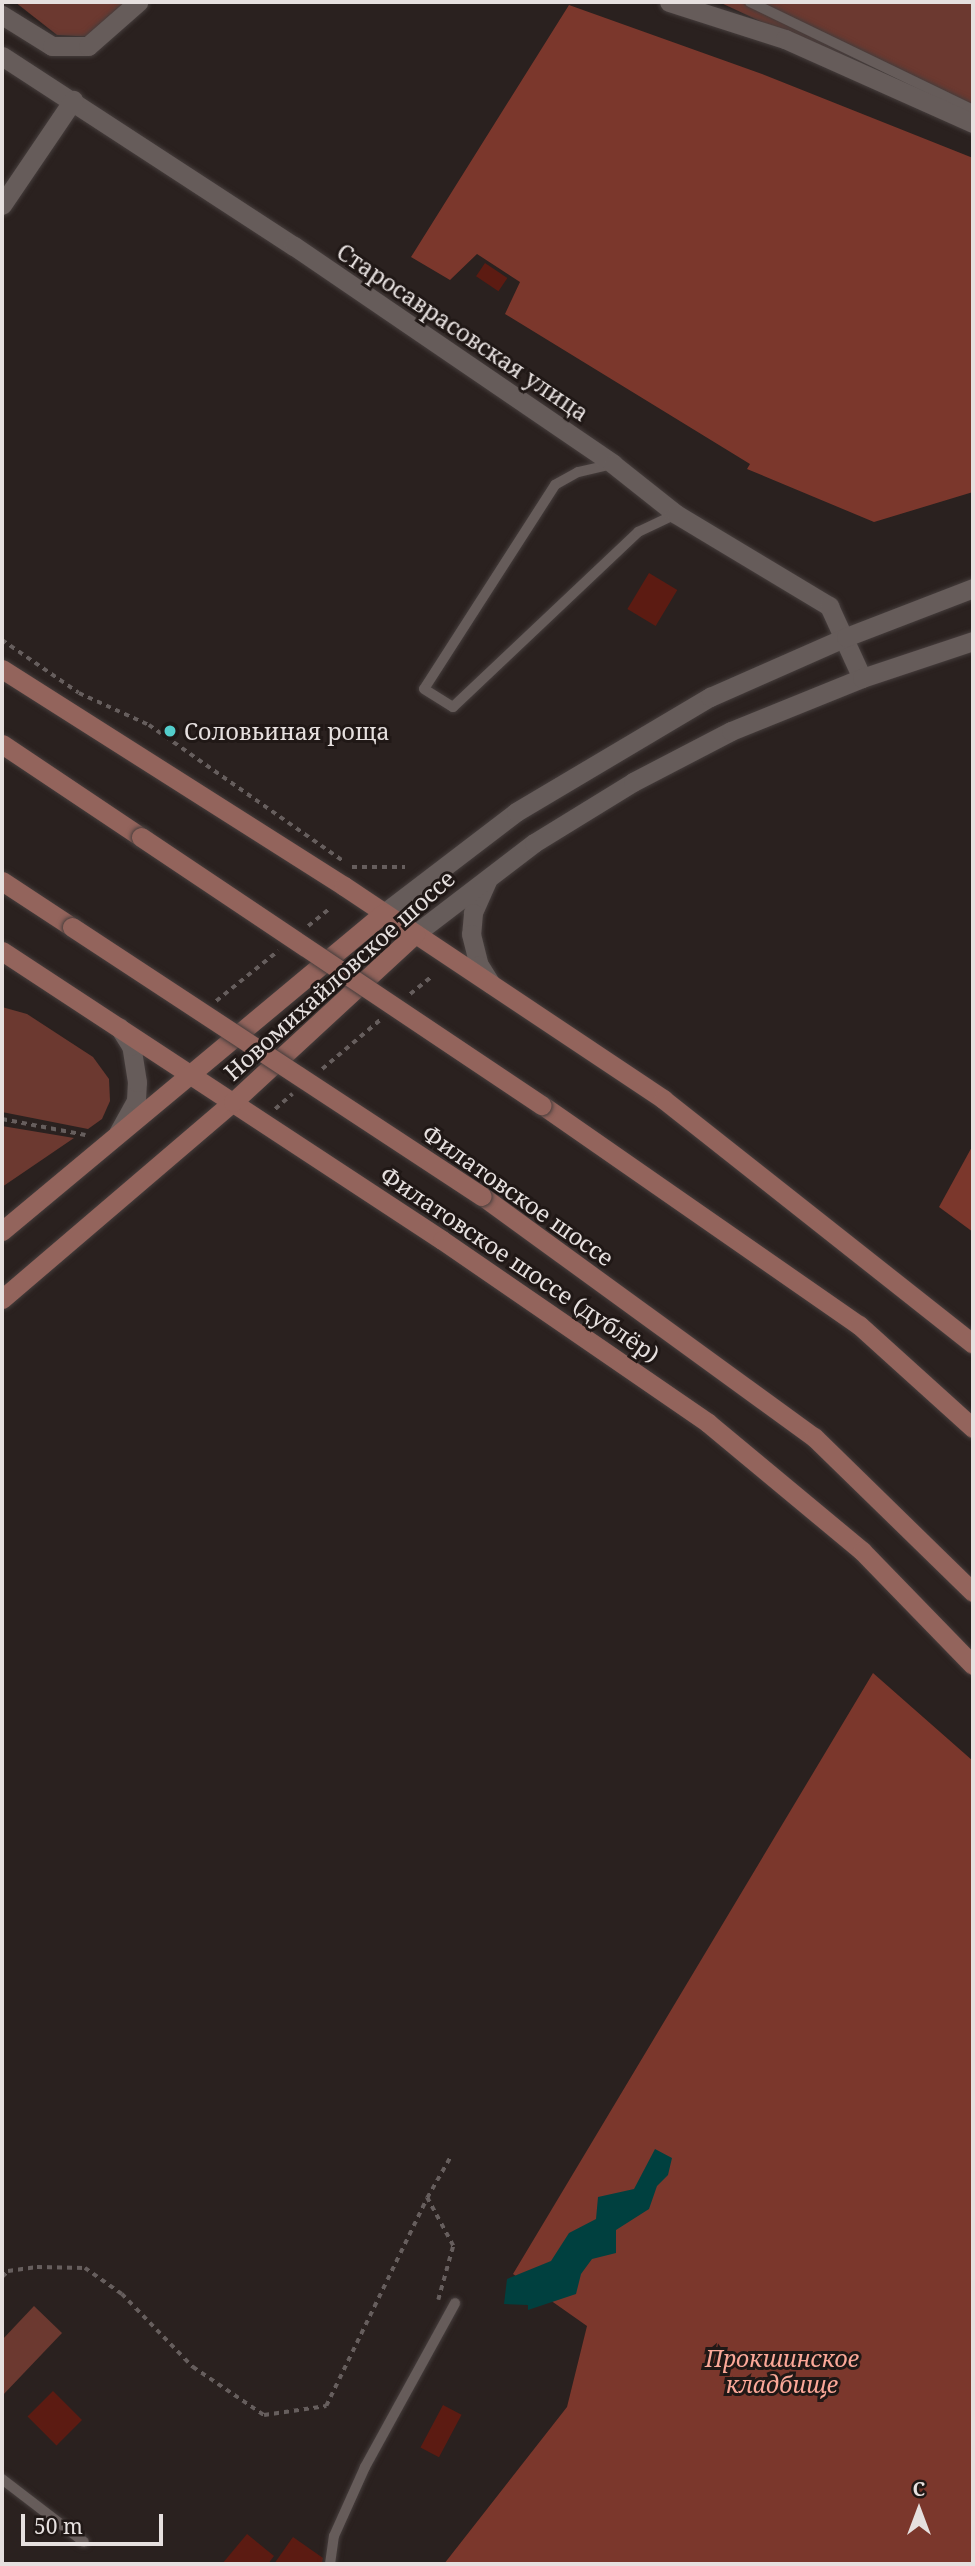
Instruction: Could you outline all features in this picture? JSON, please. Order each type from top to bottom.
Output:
[{"type":"main road","points":[[2,669],[384,913],[663,1099],[973,1345]]},
{"type":"main road","points":[[2,744],[542,1105],[859,1325],[973,1427]]},
{"type":"main road","name":"Филатовское шоссе","points":[[2,881],[482,1196],[814,1437],[973,1592]]},
{"type":"main road","name":"Новомихайловское шоссе","points":[[2,1231],[384,913]]},
{"type":"main road","name":"Новомихайловское шоссе","points":[[2,1299],[233,1102],[415,934]]},
{"type":"main road","name":"Филатовское шоссе (дублёр)","points":[[2,951],[522,1293],[708,1423],[862,1551],[973,1665]]},
{"type":"street","points":[[2,15],[52,46],[88,46],[138,2]]},
{"type":"street","points":[[669,2],[785,39],[973,123]]},
{"type":"street","name":"Старосаврасовская улица","points":[[2,56],[73,100],[613,464],[676,514],[829,606],[846,637],[862,678]]},
{"type":"street","points":[[2,205],[73,100]]},
{"type":"street","name":"Новомихайловское шоссе","points":[[384,913],[516,812],[710,697],[846,637],[973,588]]},
{"type":"street","name":"Новомихайловское шоссе","points":[[415,934],[492,874],[633,782],[732,731],[862,678],[973,641]]},
{"type":"street","points":[[491,984],[479,965],[471,934],[479,892],[492,874]]},
{"type":"street","points":[[113,1141],[136,1100],[137,1082],[131,1046],[119,1027]]},
{"type":"lane","points":[[750,2],[973,110]]},
{"type":"lane","points":[[613,464],[578,472],[555,485],[424,690],[453,707],[638,532],[676,514]]},
{"type":"lane","points":[[330,2564],[334,2536],[365,2467],[455,2303]]},
{"type":"lane","points":[[2,2479],[84,2542]]},
{"type":"path","points":[[2,640],[79,693],[149,725],[353,868],[405,867]]},
{"type":"path","points":[[298,934],[329,909]]},
{"type":"path","points":[[205,1010],[288,943]]},
{"type":"path","points":[[409,995],[430,978]]},
{"type":"path","points":[[316,1074],[388,1013]]},
{"type":"path","points":[[275,1109],[295,1091]]},
{"type":"path","points":[[2,1119],[85,1135]]},
{"type":"path","points":[[2,2277],[8,2270],[85,2268],[122,2294],[193,2367],[264,2415],[326,2406],[427,2198],[451,2156]]},
{"type":"path","points":[[427,2198],[453,2246],[432,2313]]},
{"type":"shaded area","points":[[15,2],[142,2],[112,38],[57,35]]},
{"type":"shaded area","points":[[719,2],[973,2],[973,120]]},
{"type":"shaded area","points":[[2,1007],[27,1014],[93,1057],[109,1079],[110,1101],[102,1119],[88,1129],[2,1112]]},
{"type":"shaded area","points":[[2,1126],[74,1138],[2,1187]]},
{"type":"shaded area","points":[[34,2306],[62,2333],[2,2396],[2,2340]]},
{"type":"green space","points":[[569,5],[762,74],[973,158],[973,492],[874,522],[747,469],[750,464],[505,314],[520,282],[477,254],[450,280],[411,257]]},
{"type":"green space","points":[[973,1145],[973,1232],[939,1207]]},
{"type":"green space","name":"Прокшинское кладбище","points":[[873,1673],[973,1761],[973,2564],[444,2564],[567,2407],[587,2326],[513,2274]]},
{"type":"water","points":[[655,2149],[672,2158],[668,2175],[657,2186],[649,2209],[616,2230],[616,2253],[592,2259],[581,2274],[576,2294],[528,2310],[528,2305],[504,2304],[507,2279],[551,2261],[569,2233],[596,2219],[598,2197],[634,2189]]},
{"type":"building","points":[[485,263],[507,278],[498,291],[476,276]]},
{"type":"building","points":[[649,573],[677,590],[656,626],[627,609]]},
{"type":"building","points":[[53,2391],[82,2420],[57,2445],[28,2416]]},
{"type":"building","points":[[443,2405],[462,2415],[439,2457],[420,2447]]},
{"type":"building","points":[[247,2534],[274,2556],[268,2564],[222,2564]]},
{"type":"building","points":[[293,2537],[323,2558],[322,2564],[274,2564]]},
{"type":"place","name":"Соловьиная роща","points":[[170,731]]}]
